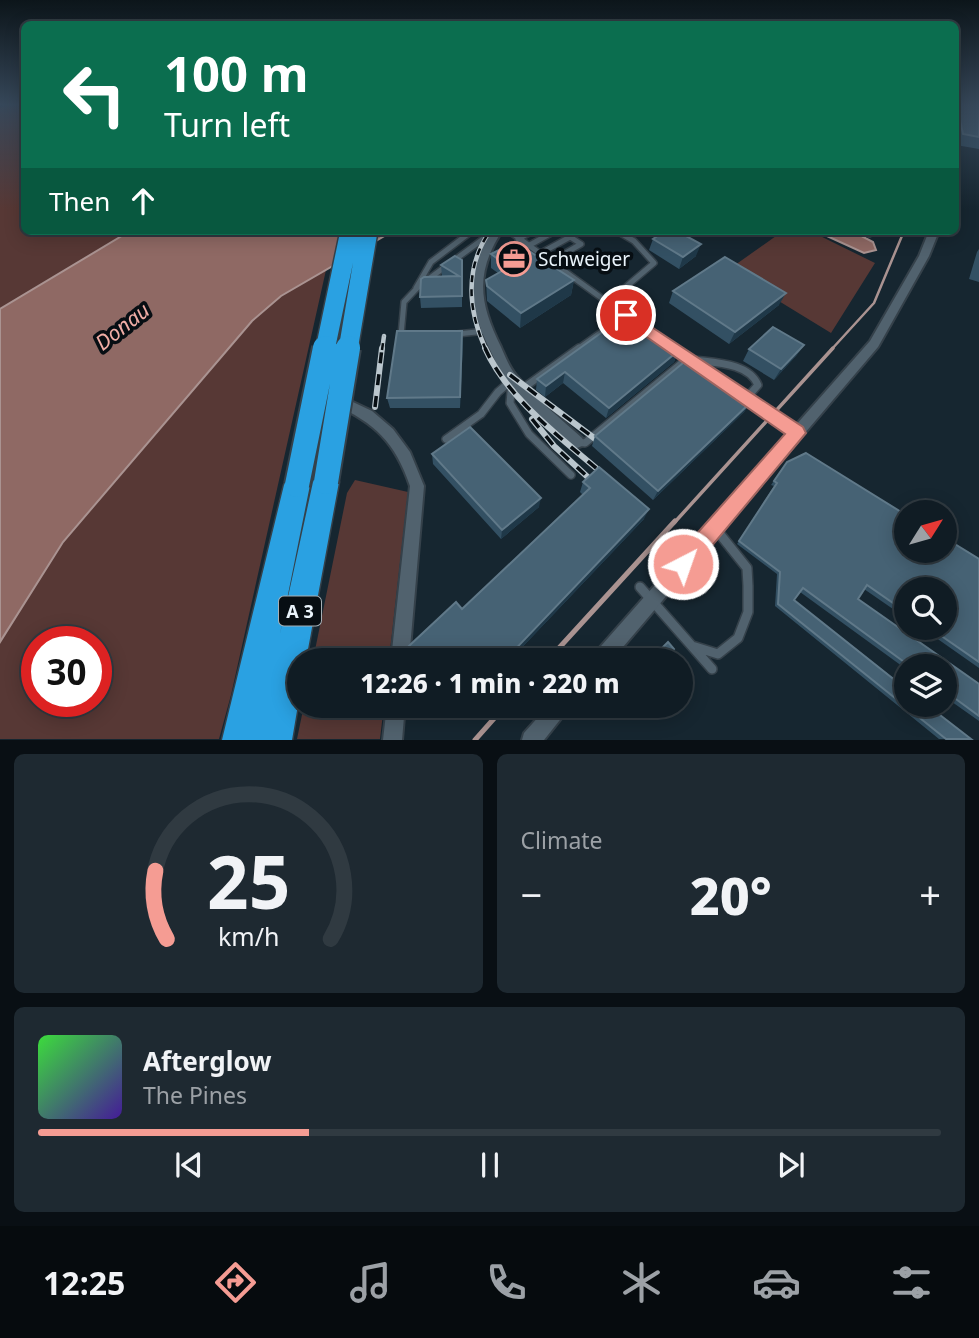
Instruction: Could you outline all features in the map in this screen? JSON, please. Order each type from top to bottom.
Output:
[{"type":"highway","name":"A 3","points":[[274,740],[349,235]]},
{"type":"highway","name":"A 3","points":[[240,740],[311,484],[367,235]]},
{"type":"street","points":[[500,235],[488,245],[478,281],[478,309],[486,331],[512,380],[577,442]]},
{"type":"street","points":[[610,648],[874,344],[924,256],[932,235]]},
{"type":"street","points":[[308,387],[356,408],[380,424],[400,444],[409,459],[417,486],[401,648]]},
{"type":"street","points":[[392,740],[395,718]]},
{"type":"street","points":[[531,740],[550,718]]},
{"type":"lane","points":[[416,289],[420,274],[429,264],[453,242],[465,235]]},
{"type":"lane","points":[[413,335],[401,335],[404,302],[416,289],[499,235]]},
{"type":"lane","points":[[512,235],[636,322]]},
{"type":"lane","points":[[518,239],[526,235]]},
{"type":"lane","points":[[528,246],[548,235]]},
{"type":"lane","points":[[550,262],[581,244],[566,235]]},
{"type":"lane","points":[[608,302],[654,263],[634,241],[624,235]]},
{"type":"lane","points":[[539,254],[569,237]]},
{"type":"lane","points":[[522,389],[626,315]]},
{"type":"lane","points":[[449,334],[486,331]]},
{"type":"lane","points":[[667,344],[698,366]]},
{"type":"lane","points":[[577,442],[585,443],[687,359],[741,369],[754,375],[758,385],[751,393],[742,396]]},
{"type":"lane","points":[[446,439],[481,414],[498,392],[512,380]]},
{"type":"lane","points":[[512,380],[509,403],[529,434],[571,475]]},
{"type":"lane","points":[[730,389],[797,433]]},
{"type":"lane","points":[[692,646],[718,654],[738,638],[748,612],[747,568],[715,528]]},
{"type":"lane","points":[[640,587],[712,668]]},
{"type":"shaded area","points":[[0,140],[21,140],[21,235],[123,235],[0,309]]},
{"type":"shaded area","points":[[777,235],[818,235],[875,263],[831,333],[728,270]]},
{"type":"shaded area","points":[[326,270],[219,739],[0,739],[0,642],[63,542],[252,321],[280,297]]},
{"type":"shaded area","points":[[355,480],[408,492],[390,648],[315,648],[347,493]]},
{"type":"shaded area","points":[[301,718],[382,718],[380,739],[297,739]]},
{"type":"water","name":"Donau","points":[[123,235],[386,235],[281,296],[252,321],[63,542],[0,642],[0,309]]},
{"type":"water","points":[[825,235],[860,235],[873,242],[876,250],[864,253]]},
{"type":"building","points":[[659,235],[684,235],[701,244],[683,257],[653,239]]},
{"type":"building","points":[[515,242],[574,280],[521,313],[487,286],[486,280],[509,267],[491,254]]},
{"type":"building","points":[[455,256],[462,260],[462,296],[420,297],[421,279],[424,277],[459,276],[441,265]]},
{"type":"building","points":[[725,257],[786,293],[735,332],[673,291]]},
{"type":"building","points":[[626,315],[678,351],[609,408],[565,372],[546,386],[537,379]]},
{"type":"building","points":[[773,327],[804,345],[781,369],[749,349]]},
{"type":"building","points":[[397,331],[462,331],[460,397],[387,398]]},
{"type":"building","points":[[689,358],[751,402],[658,491],[595,436]]},
{"type":"building","points":[[470,427],[541,498],[502,530],[432,454]]},
{"type":"building","points":[[806,453],[894,508],[894,564],[957,564],[957,545],[979,559],[979,662],[947,640],[957,640],[957,577],[894,577],[894,604],[867,585],[858,599],[894,624],[894,640],[916,640],[936,654],[894,655],[803,588],[794,600],[894,679],[894,697],[778,604],[780,572],[739,541],[777,483],[774,481],[787,462]]},
{"type":"building","points":[[599,467],[649,509],[516,648],[410,648],[409,646],[456,602],[462,609],[590,488],[583,482]]},
{"type":"building","points":[[668,642],[673,648],[662,648]]},
{"type":"building","points":[[957,669],[979,684],[979,716],[957,700]]},
{"type":"building","points":[[919,717],[943,717],[971,739],[946,739]]},
{"type":"waterway","points":[[831,350],[874,303],[902,235]]},
{"type":"waterway","points":[[674,523],[833,348]]},
{"type":"waterway","points":[[559,648],[675,521]]},
{"type":"waterway","points":[[475,740],[494,718]]},
{"type":"railway","points":[[486,350],[475,320],[472,290],[476,260],[488,235]]},
{"type":"railway","points":[[382,350],[384,336]]},
{"type":"railway","points":[[375,407],[382,348]]},
{"type":"railway","points":[[486,350],[495,368],[540,420],[610,480]]},
{"type":"railway","points":[[510,375],[598,441]]},
{"type":"railway","points":[[532,419],[554,446],[592,481]]},
{"type":"place","name":"Schweiger","points":[[514,259]]},
{"type":"route","points":[[626,315],[797,433],[683,564]]}]
